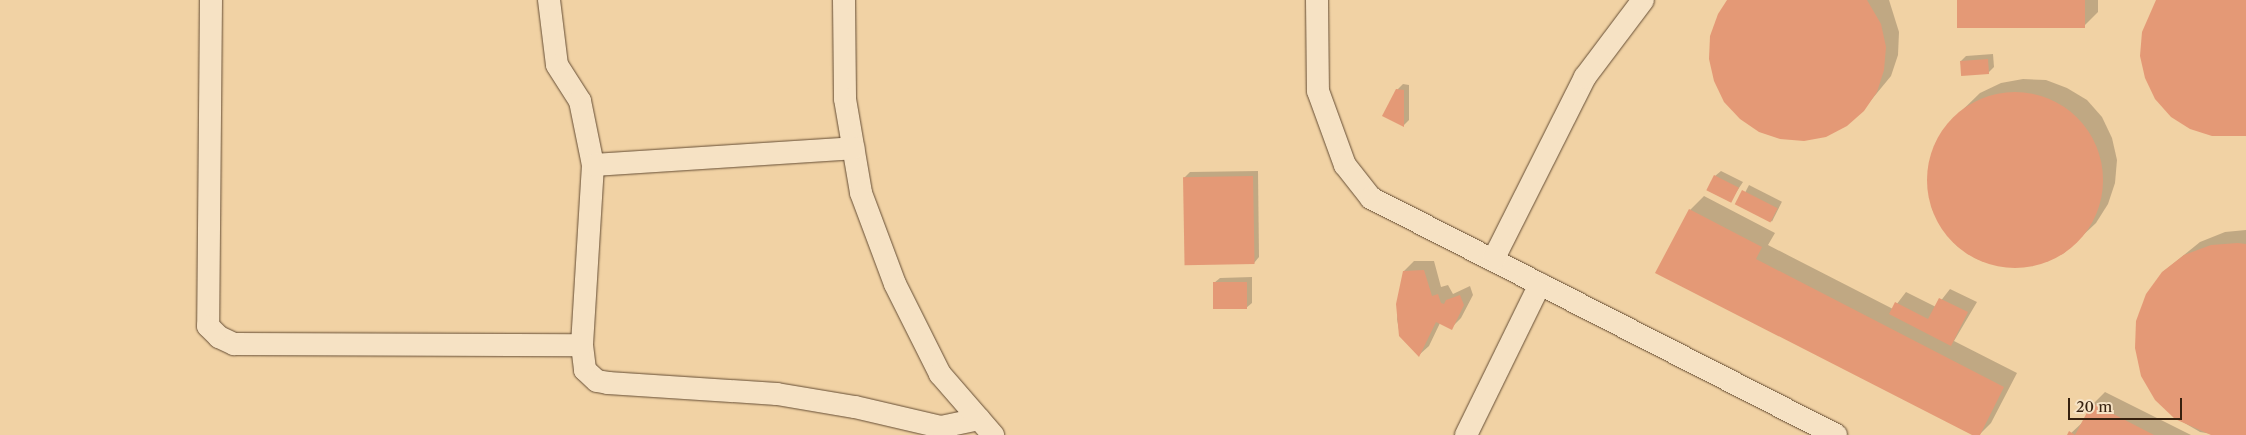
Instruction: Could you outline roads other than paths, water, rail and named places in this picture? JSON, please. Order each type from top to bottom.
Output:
[{"type":"lane","points":[[210,0],[208,326],[219,337],[234,344],[582,345]]},
{"type":"lane","points":[[549,0],[557,65],[580,101],[593,165],[582,345],[585,370],[597,381],[608,383],[777,394],[855,407],[941,427],[986,427]]},
{"type":"lane","points":[[844,0],[845,99],[861,193],[894,284],[940,374],[986,427]]},
{"type":"lane","points":[[1317,0],[1318,91],[1346,165],[1371,198],[1836,435]]},
{"type":"lane","points":[[1493,260],[1585,77],[1643,0]]},
{"type":"lane","points":[[593,165],[853,148]]},
{"type":"lane","points":[[1466,435],[1540,284]]}]
